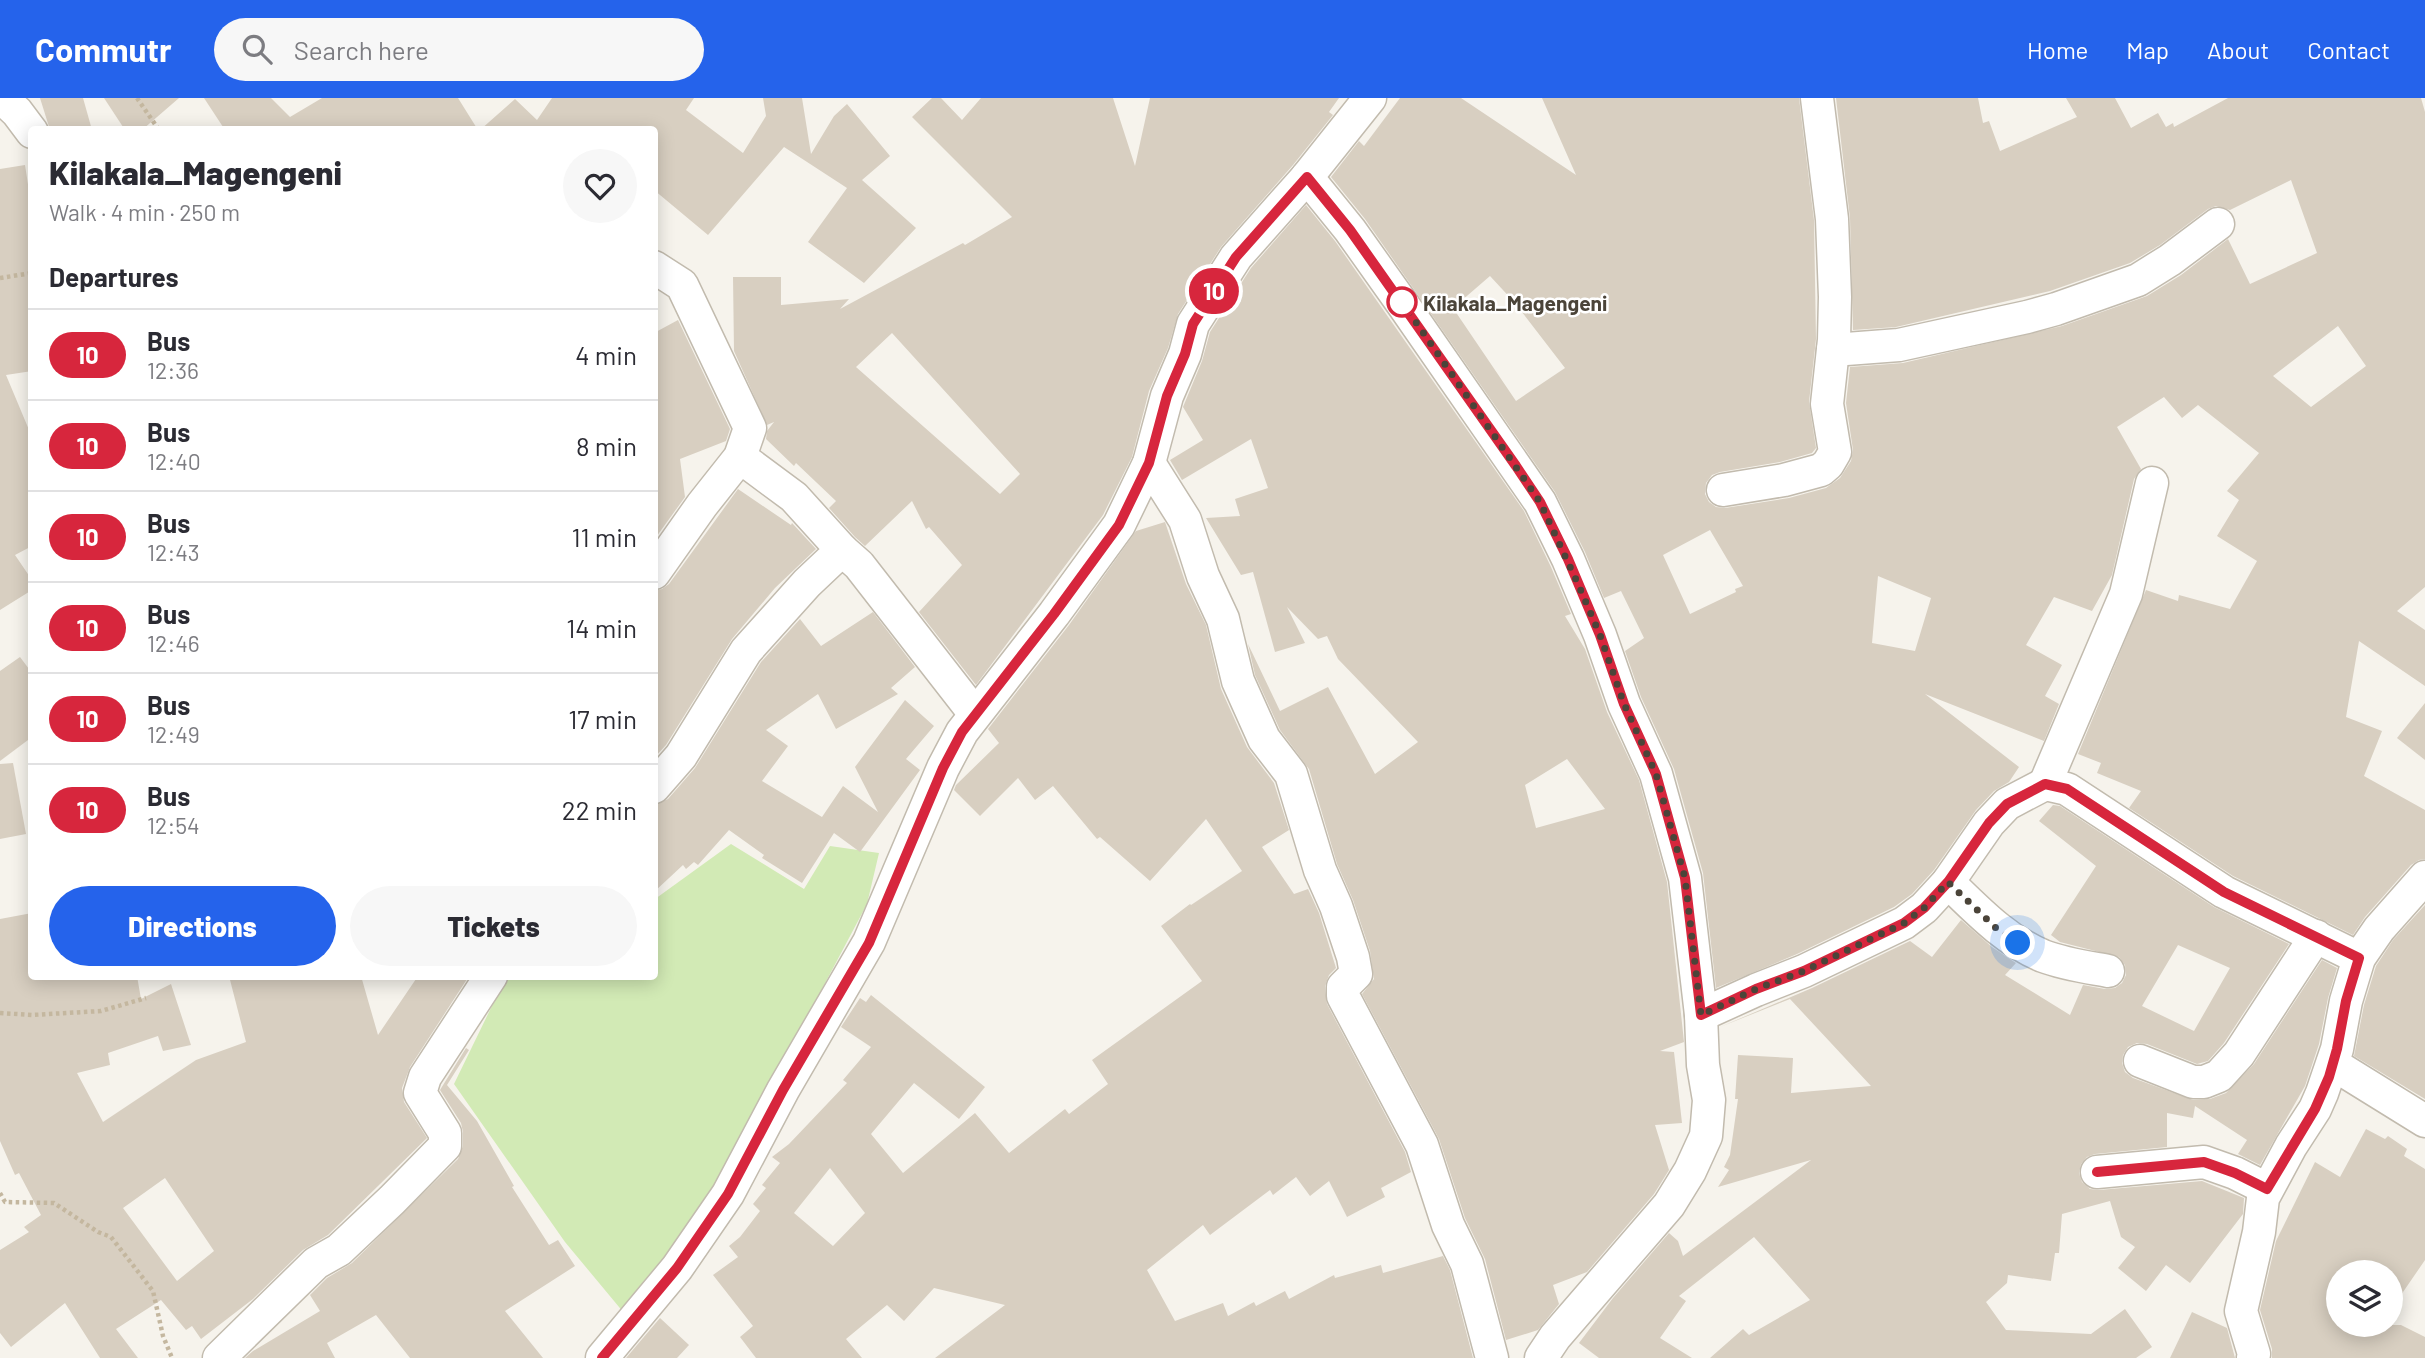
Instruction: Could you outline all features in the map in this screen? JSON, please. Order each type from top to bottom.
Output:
[{"type":"street","points":[[2,98],[28,127]]},
{"type":"street","points":[[602,1358],[677,1268],[728,1194],[783,1090],[869,943],[943,768],[962,732],[1119,525],[1149,463],[1167,396],[1185,354],[1193,324],[1236,257],[1307,177],[1370,98]]},
{"type":"street","points":[[1723,490],[1821,470],[1828,464],[1835,448],[1827,404],[1835,297],[1832,219],[1817,98]]},
{"type":"street","points":[[1307,177],[1350,230],[1540,502],[1600,635],[1624,704],[1656,774],[1685,878],[1701,1015],[1703,1065],[1709,1100],[1706,1136],[1690,1171],[1661,1214],[1555,1337],[1541,1358]]},
{"type":"street","points":[[1833,350],[1921,341],[2027,317],[2092,296],[2138,280],[2218,223]]},
{"type":"street","points":[[658,270],[682,285],[750,428],[740,457],[658,567]]},
{"type":"street","points":[[740,457],[794,497],[859,565],[975,714]]},
{"type":"street","points":[[1149,463],[1185,520],[1203,576],[1223,620],[1238,681],[1264,739],[1291,774],[1320,870],[1336,906],[1353,957],[1356,974],[1343,987],[1343,996],[1422,1145],[1448,1225],[1467,1264],[1492,1358]]},
{"type":"street","points":[[1701,1015],[1756,989],[1804,971],[1904,923],[1924,908],[1948,882],[1989,823],[2007,804],[2045,784],[2126,594],[2151,483]]},
{"type":"street","points":[[658,782],[681,756],[746,651],[807,583],[842,550]]},
{"type":"street","points":[[2045,784],[2067,789],[2224,892],[2359,958]]},
{"type":"street","points":[[2253,1358],[2241,1311],[2259,1232],[2263,1198],[2315,1109],[2333,1063],[2346,1001],[2359,958],[2379,929],[2425,877]]},
{"type":"street","points":[[1948,882],[1996,928],[2018,943],[2044,956],[2108,971]]},
{"type":"street","points":[[2140,1061],[2193,1082],[2204,1082],[2219,1076],[2239,1054],[2316,936]]},
{"type":"street","points":[[219,1358],[316,1264],[339,1250],[445,1146],[444,1133],[420,1093],[421,1086],[488,980]]},
{"type":"street","points":[[2333,1063],[2425,1121]]},
{"type":"street","points":[[2097,1172],[2204,1162],[2235,1173],[2267,1189]]},
{"type":"path","points":[[137,98],[156,126]]},
{"type":"path","points":[[0,278],[28,274]]},
{"type":"path","points":[[0,1013],[32,1015],[101,1011],[146,998]]},
{"type":"path","points":[[0,1194],[5,1202],[54,1203],[98,1232],[111,1237],[153,1291],[163,1336],[172,1358]]},
{"type":"green space","points":[[731,844],[804,889],[830,846],[879,853],[867,904],[769,1089],[688,1230],[624,1313],[565,1242],[454,1084],[505,980],[658,980],[658,897]]},
{"type":"building","points":[[40,98],[83,98],[91,126],[49,126]]},
{"type":"building","points":[[104,98],[179,98],[147,126],[122,126]]},
{"type":"building","points":[[204,98],[271,98],[290,117],[322,98],[458,98],[476,126],[222,126]]},
{"type":"building","points":[[552,98],[694,98],[686,110],[743,153],[766,116],[763,98],[802,98],[811,154],[834,116],[847,104],[890,156],[862,180],[916,228],[864,283],[808,242],[847,188],[784,147],[708,235],[658,193],[658,126],[485,126],[515,99],[537,120]]},
{"type":"building","points":[[932,98],[941,98],[962,120],[981,98],[1113,98],[1135,166],[1150,98],[1339,98],[1329,112],[1333,115],[1221,247],[1178,314],[1168,348],[1149,391],[1132,457],[1103,515],[976,685],[919,612],[962,565],[929,527],[926,529],[912,501],[865,546],[855,537],[829,508],[836,501],[766,439],[767,431],[774,422],[767,425],[734,351],[733,277],[781,277],[781,305],[849,299],[840,309],[963,243],[965,245],[1012,217],[912,117]],"holes":[[[892,333],[1020,474],[1000,494],[856,367]]]},
{"type":"building","points":[[1400,98],[1461,98],[1576,175],[1542,98],[1799,98],[1814,220],[1816,339],[1809,402],[1816,448],[1812,453],[1780,462],[1712,475],[1706,483],[1705,494],[1709,502],[1716,507],[1725,508],[1789,498],[1826,488],[1840,478],[1851,461],[1853,450],[1846,403],[1850,367],[1903,363],[2062,326],[2147,296],[2181,275],[2228,239],[2250,284],[2317,253],[2291,180],[2230,210],[2216,206],[2208,209],[2160,245],[2130,263],[2050,291],[1896,327],[1853,330],[1850,218],[1836,98],[1978,98],[1983,123],[1989,121],[2000,151],[2077,117],[2066,98],[2115,98],[2131,128],[2158,113],[2166,127],[2173,123],[2174,127],[2228,98],[2421,98],[2425,112],[2425,587],[2397,611],[2425,630],[2425,686],[2359,641],[2346,717],[2382,731],[2364,776],[2425,810],[2425,859],[2411,865],[2365,917],[2353,935],[2233,876],[2129,808],[2141,791],[2097,773],[2101,763],[2078,754],[2146,590],[2178,601],[2179,595],[2230,609],[2257,561],[2217,536],[2239,500],[2227,491],[2259,453],[2198,405],[2182,418],[2164,397],[2117,427],[2141,469],[2134,479],[2112,575],[2092,611],[2054,597],[2026,645],[2062,665],[2045,696],[2059,704],[2044,741],[1925,694],[2019,767],[2009,782],[1994,791],[1976,810],[1934,870],[1912,894],[1894,907],[1797,954],[1716,988],[1703,873],[1674,769],[1641,697],[1625,651],[1644,638],[1621,591],[1604,598],[1555,492],[1365,219],[1331,177],[1359,141],[1364,146]],"holes":[[[1490,276],[1515,303],[1565,368],[1516,401],[1453,308]],[[2338,326],[2366,366],[2311,407],[2273,376]],[[1710,530],[1743,586],[1690,614],[1663,555]],[[1878,576],[1931,598],[1915,651],[1872,643]]]},
{"type":"building","points":[[25,165],[28,184],[28,372],[6,375],[28,427],[28,548],[15,555],[28,574],[28,592],[0,610],[0,169]]},
{"type":"building","points":[[1306,205],[1335,241],[1524,511],[1571,614],[1565,616],[1585,649],[1607,712],[1639,780],[1667,882],[1684,1042],[1660,1051],[1674,1052],[1682,1123],[1655,1125],[1669,1170],[1654,1194],[1587,1272],[1553,1285],[1559,1304],[1538,1330],[1506,1340],[1485,1259],[1465,1218],[1439,1139],[1362,994],[1374,979],[1370,951],[1353,900],[1337,864],[1309,769],[1280,730],[1255,675],[1248,644],[1280,711],[1328,687],[1375,774],[1418,742],[1338,659],[1327,636],[1318,639],[1287,607],[1305,643],[1275,652],[1253,572],[1241,575],[1206,518],[1240,516],[1235,499],[1268,488],[1251,439],[1182,480],[1170,460],[1203,440],[1183,407],[1202,361],[1210,332],[1251,268]],"holes":[[[1567,759],[1605,809],[1536,828],[1525,785]]]},
{"type":"building","points":[[678,320],[730,429],[726,441],[680,459],[685,497],[658,534],[658,331]]},
{"type":"building","points":[[738,489],[791,525],[792,523],[816,549],[775,588],[732,639],[658,754],[658,590],[669,584]]},
{"type":"building","points":[[1165,522],[1186,584],[1206,625],[1221,689],[1247,747],[1274,783],[1289,830],[1262,847],[1294,894],[1308,889],[1319,913],[1336,968],[1329,975],[1325,986],[1327,1004],[1405,1152],[1411,1172],[1381,1188],[1385,1197],[1347,1217],[1329,1181],[1310,1196],[1296,1177],[1273,1195],[1270,1190],[1210,1235],[1203,1225],[1147,1270],[1175,1321],[1223,1303],[1228,1316],[1254,1302],[1256,1306],[1285,1291],[1289,1299],[1334,1275],[1335,1278],[1381,1265],[1383,1273],[1443,1256],[1450,1270],[1473,1358],[935,1358],[1005,1305],[934,1288],[904,1321],[887,1305],[846,1339],[862,1358],[756,1358],[740,1337],[753,1326],[713,1275],[738,1257],[729,1246],[740,1237],[760,1211],[753,1204],[766,1188],[762,1185],[780,1163],[772,1157],[789,1144],[847,1083],[843,1080],[871,1047],[841,1027],[860,998],[866,1002],[871,995],[985,1087],[959,1119],[914,1083],[871,1134],[903,1173],[975,1113],[1009,1153],[1065,1109],[1069,1114],[1108,1084],[1092,1060],[1202,981],[1161,926],[1242,871],[1206,819],[1150,881],[1100,837],[1097,839],[1053,786],[1035,800],[1018,778],[980,816],[954,790],[999,743],[988,729],[1069,625],[1136,531]],"holes":[[[830,1168],[865,1213],[833,1246],[794,1213]]]},
{"type":"building","points":[[873,612],[915,667],[891,688],[898,694],[836,729],[818,694],[766,730],[788,746],[762,781],[822,817],[843,786],[878,812],[855,767],[905,700],[934,726],[906,759],[920,770],[860,852],[834,833],[802,883],[762,858],[764,855],[729,830],[698,865],[694,862],[686,869],[683,865],[658,888],[658,803],[668,799],[695,768],[761,662],[800,619],[821,646]]},
{"type":"building","points":[[20,657],[28,668],[28,740],[0,761],[0,671]]},
{"type":"building","points":[[2425,703],[2425,760],[2397,738]]},
{"type":"building","points":[[13,763],[26,834],[0,839],[0,764]]},
{"type":"building","points":[[2053,805],[2060,806],[2214,907],[2289,944],[2224,1043],[2208,1061],[2197,1064],[2147,1044],[2137,1043],[2128,1047],[2122,1063],[2125,1072],[2133,1078],[2193,1100],[2210,1099],[2226,1093],[2254,1064],[2322,960],[2337,968],[2319,1044],[2305,1086],[2260,1165],[2238,1154],[2247,1140],[2195,1106],[2193,1118],[2167,1113],[2167,1147],[2095,1154],[2087,1157],[2081,1164],[2079,1173],[2082,1182],[2090,1189],[2202,1181],[2244,1198],[2243,1214],[2190,1283],[2166,1265],[2146,1291],[2118,1268],[2135,1247],[2121,1237],[2110,1201],[2062,1214],[2059,1253],[2055,1253],[2051,1281],[2008,1275],[2007,1283],[1986,1302],[2006,1330],[2091,1334],[2125,1309],[2152,1347],[2136,1358],[1710,1358],[1743,1329],[1749,1335],[1810,1300],[1754,1237],[1679,1296],[1686,1301],[1660,1338],[1692,1358],[1599,1358],[1579,1343],[1613,1298],[1669,1233],[1678,1241],[1683,1256],[1811,1160],[1718,1187],[1729,1170],[1724,1167],[1730,1155],[1738,1099],[1735,1099],[1738,1055],[1793,1058],[1791,1093],[1871,1086],[1790,999],[1720,1027],[1812,988],[1910,941],[1932,957],[1961,920],[1992,947],[2016,963],[2005,975],[2070,1015],[2083,985],[2105,989],[2115,988],[2122,983],[2126,975],[2125,965],[2119,957],[2060,942],[2051,935],[2096,866],[2039,821]],"holes":[[[2178,945],[2230,968],[2194,1031],[2142,1006]]]},
{"type":"building","points":[[2425,905],[2425,1099],[2354,1056],[2364,1005],[2376,966],[2393,940]]},
{"type":"building","points":[[28,914],[28,980],[138,980],[141,999],[171,984],[191,1045],[163,1051],[158,1036],[108,1053],[110,1065],[77,1073],[103,1122],[196,1060],[246,1042],[230,980],[362,980],[378,1035],[415,980],[466,980],[410,1067],[402,1088],[404,1102],[427,1138],[328,1235],[303,1250],[253,1299],[201,1339],[192,1326],[186,1330],[161,1300],[116,1329],[138,1358],[100,1358],[65,1303],[11,1347],[0,1333],[0,1250],[29,1232],[24,1227],[41,1215],[19,1173],[15,1175],[0,1141],[0,919]],"holes":[[[165,1178],[214,1251],[177,1281],[123,1208]]]},
{"type":"building","points":[[466,1048],[469,1050],[447,1085],[477,1121],[514,1186],[512,1187],[549,1245],[558,1240],[575,1266],[505,1311],[543,1358],[410,1358],[376,1315],[327,1343],[335,1358],[245,1358],[320,1311],[310,1295],[327,1278],[352,1263],[458,1159],[463,1146],[461,1123],[440,1090]]},
{"type":"building","points":[[2366,1129],[2385,1139],[2388,1136],[2407,1149],[2404,1156],[2425,1169],[2425,1260],[2403,1292],[2403,1260],[2326,1260],[2326,1337],[2403,1337],[2403,1326],[2425,1337],[2425,1358],[2272,1358],[2272,1349],[2260,1310],[2276,1241],[2315,1162],[2340,1177]]},
{"type":"building","points":[[2192,1312],[2227,1328],[2235,1358],[2170,1358]]},
{"type":"building","points":[[660,1318],[689,1345],[677,1358],[626,1358]]},
{"type":"bus line","name":"10","points":[[602,1358],[677,1268],[728,1194],[783,1090],[869,943],[943,768],[962,732],[1119,525],[1149,463],[1167,396],[1185,354],[1193,324],[1236,257],[1307,177],[1350,230],[1516,466],[1540,502],[1568,559],[1600,635],[1624,704],[1656,774],[1685,878],[1701,1015],[1756,989],[1804,971],[1904,923],[1924,908],[1948,882],[1989,823],[2007,804],[2045,784],[2067,789],[2087,801],[2143,841],[2224,892],[2359,958],[2329,1077],[2315,1109],[2267,1189],[2235,1173],[2204,1162],[2097,1172]]},
{"type":"place","name":"Kilakala_Magengeni","points":[[1402,302]]},
{"type":"route","points":[[1402,302],[1540,502],[1600,635],[1624,704],[1656,774],[1685,878],[1701,1015],[1756,989],[1804,971],[1904,923],[1924,908],[1948,882],[1996,928],[2018,943]]}]
